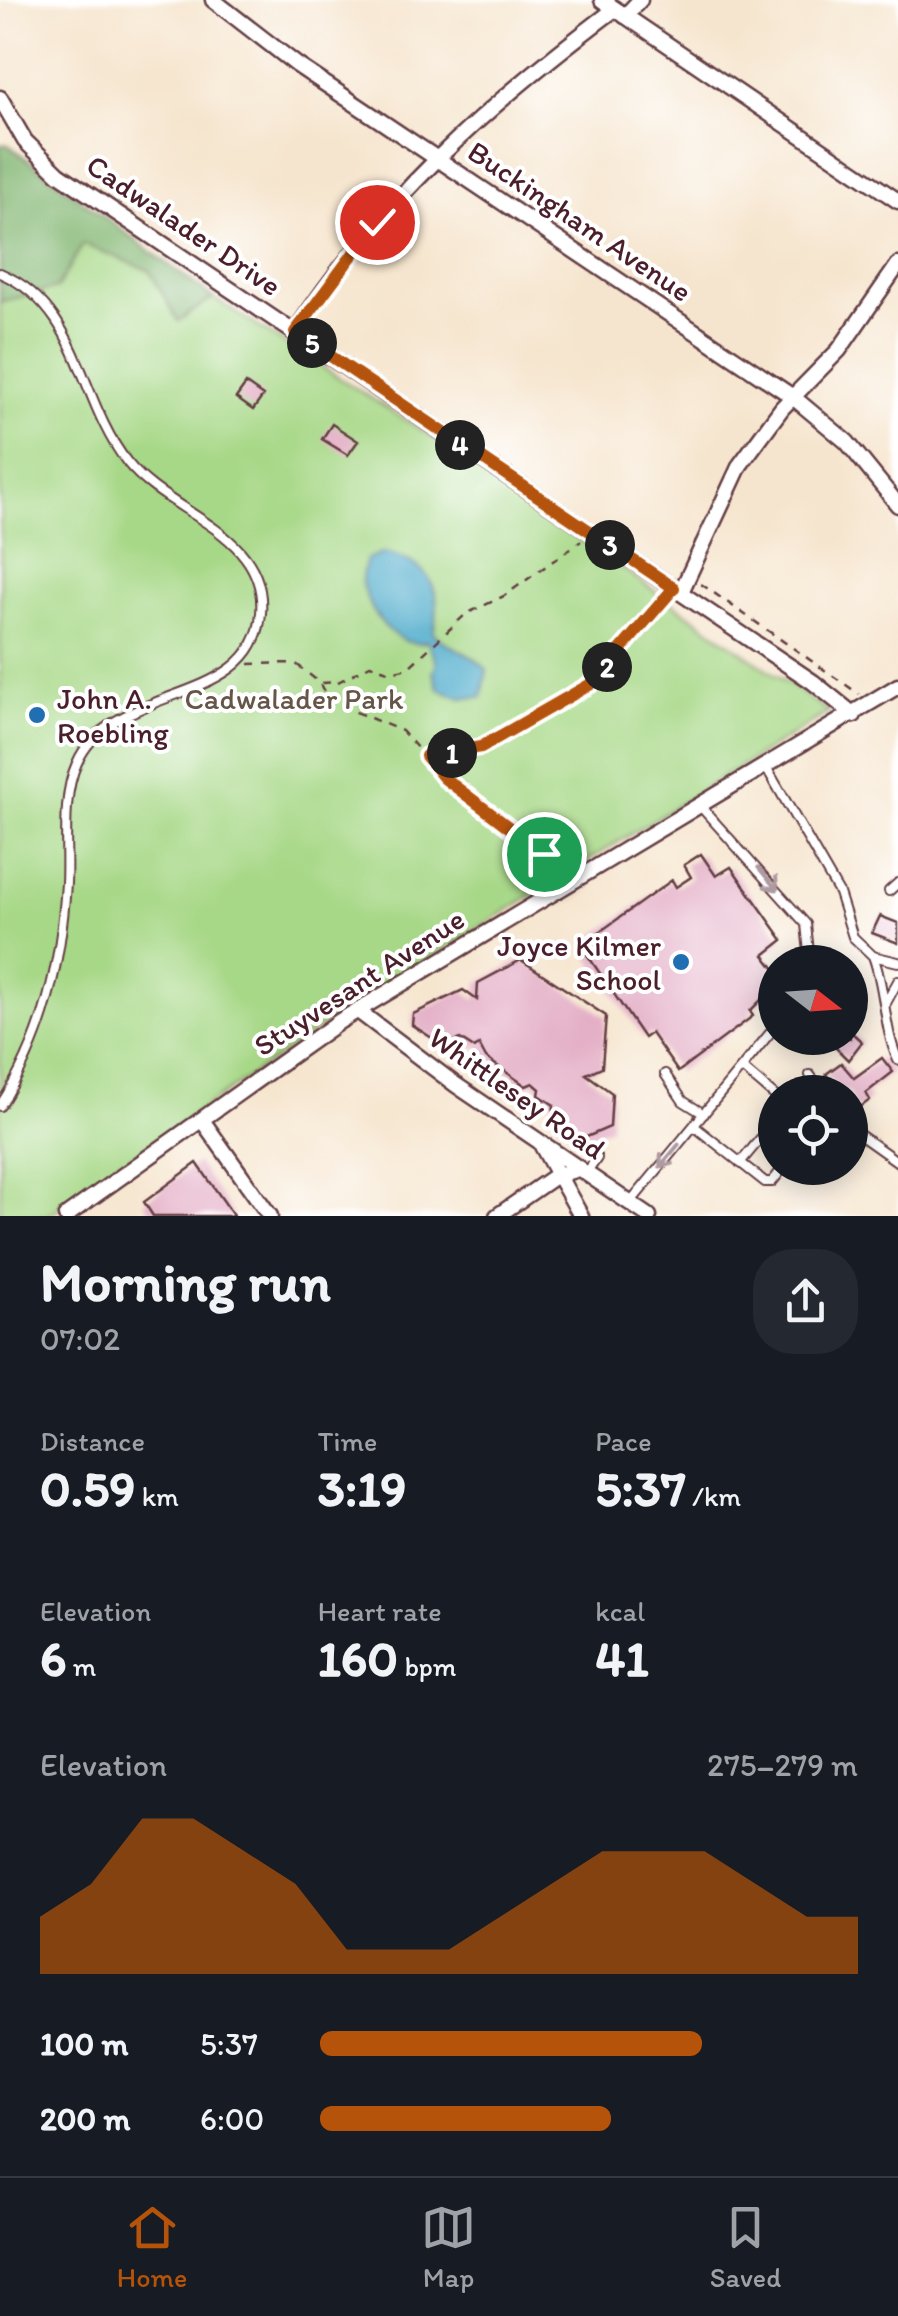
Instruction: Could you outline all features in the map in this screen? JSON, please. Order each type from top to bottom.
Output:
[{"type":"street","name":"Buckingham Avenue","points":[[213,0],[298,65],[793,397],[846,442],[898,506]]},
{"type":"street","points":[[602,0],[898,201]]},
{"type":"street","points":[[295,332],[344,261],[435,156],[497,100],[640,0]]},
{"type":"street","name":"Cadwalader Drive","points":[[0,98],[25,140],[59,174],[677,590],[854,714]]},
{"type":"street","points":[[677,590],[690,576],[724,491],[764,430],[839,350],[898,264]]},
{"type":"street","name":"Stuyvesant Avenue","points":[[66,1216],[358,1011],[702,808],[898,686]]},
{"type":"street","name":"Whittlesey Road","points":[[358,1011],[542,1145],[649,1216]]},
{"type":"street","points":[[202,1120],[270,1216]]},
{"type":"street","points":[[542,1145],[580,1216]]},
{"type":"street","points":[[497,1216],[556,1176],[582,1171]]},
{"type":"lane","points":[[0,273],[23,283],[49,305],[112,439],[137,473],[248,558],[260,586],[261,616],[255,637],[232,667],[206,684],[122,715],[94,737],[76,763],[70,788],[66,886],[54,979],[35,1040],[0,1106]]},
{"type":"lane","points":[[766,767],[839,893],[853,937],[873,956],[898,962]]},
{"type":"lane","points":[[702,808],[806,924],[808,945]]},
{"type":"lane","points":[[889,891],[898,882]]},
{"type":"lane","points":[[873,956],[886,1003],[890,1043],[898,1060]]},
{"type":"lane","points":[[886,1003],[898,981]]},
{"type":"lane","points":[[630,1203],[758,1048]]},
{"type":"lane","points":[[742,1068],[758,1082]]},
{"type":"lane","points":[[666,1074],[683,1101],[704,1114]]},
{"type":"lane","points":[[694,1126],[758,1177]]},
{"type":"lane","points":[[868,1138],[898,1162]]},
{"type":"lane","points":[[740,1163],[758,1141]]},
{"type":"lane","points":[[582,1171],[597,1158]]},
{"type":"path","points":[[320,683],[338,682],[370,665],[391,672],[408,668],[440,636],[590,534]]},
{"type":"path","points":[[690,576],[863,696]]},
{"type":"path","points":[[426,756],[481,747],[591,684],[677,590]]},
{"type":"path","points":[[232,667],[295,663],[320,683],[329,701],[402,731],[444,778],[532,841],[568,873]]},
{"type":"green space","name":"Cadwalader Park","points":[[0,145],[8,145],[213,298],[442,443],[829,712],[352,1006],[47,1216],[0,1216]]},
{"type":"green space","points":[[0,145],[8,145],[213,298],[178,321],[149,270],[83,244],[57,288],[0,302]]},
{"type":"water","points":[[384,553],[412,563],[429,580],[437,603],[433,633],[487,670],[482,697],[461,698],[439,689],[433,672],[437,663],[427,641],[405,641],[377,616],[362,577],[366,560]]},
{"type":"building","points":[[246,384],[263,396],[253,410],[236,398]]},
{"type":"building","points":[[332,424],[358,441],[348,455],[322,439]]},
{"type":"building","name":"Joyce Kilmer School","points":[[701,854],[716,876],[731,867],[783,940],[777,945],[758,945],[758,1003],[750,1011],[753,1016],[678,1072],[651,1033],[644,1038],[584,950],[599,940],[594,936],[672,880],[676,887],[691,877],[684,865]]},
{"type":"building","points":[[880,916],[898,923],[898,943],[872,933]]},
{"type":"building","points":[[521,960],[606,1016],[602,1067],[586,1074],[612,1093],[610,1127],[582,1139],[553,1120],[554,1105],[539,1095],[540,1089],[533,1083],[526,1086],[486,1058],[479,1045],[474,1048],[460,1039],[446,1047],[412,1025],[413,1014],[463,990],[477,1000],[478,983]]},
{"type":"building","points":[[882,1058],[893,1072],[868,1091],[868,1075],[858,1075]]},
{"type":"building","points":[[841,1063],[851,1075],[827,1075],[826,1074]]},
{"type":"building","points":[[197,1163],[234,1216],[153,1216],[144,1202]]},
{"type":"place","name":"John A. Roebling","points":[[37,715]]},
{"type":"place","name":"Joyce Kilmer School","points":[[681,962]]},
{"type":"route","points":[[377,222],[344,261],[295,332],[674,588],[591,684],[481,747],[426,756],[444,778],[532,841],[544,854]]}]
